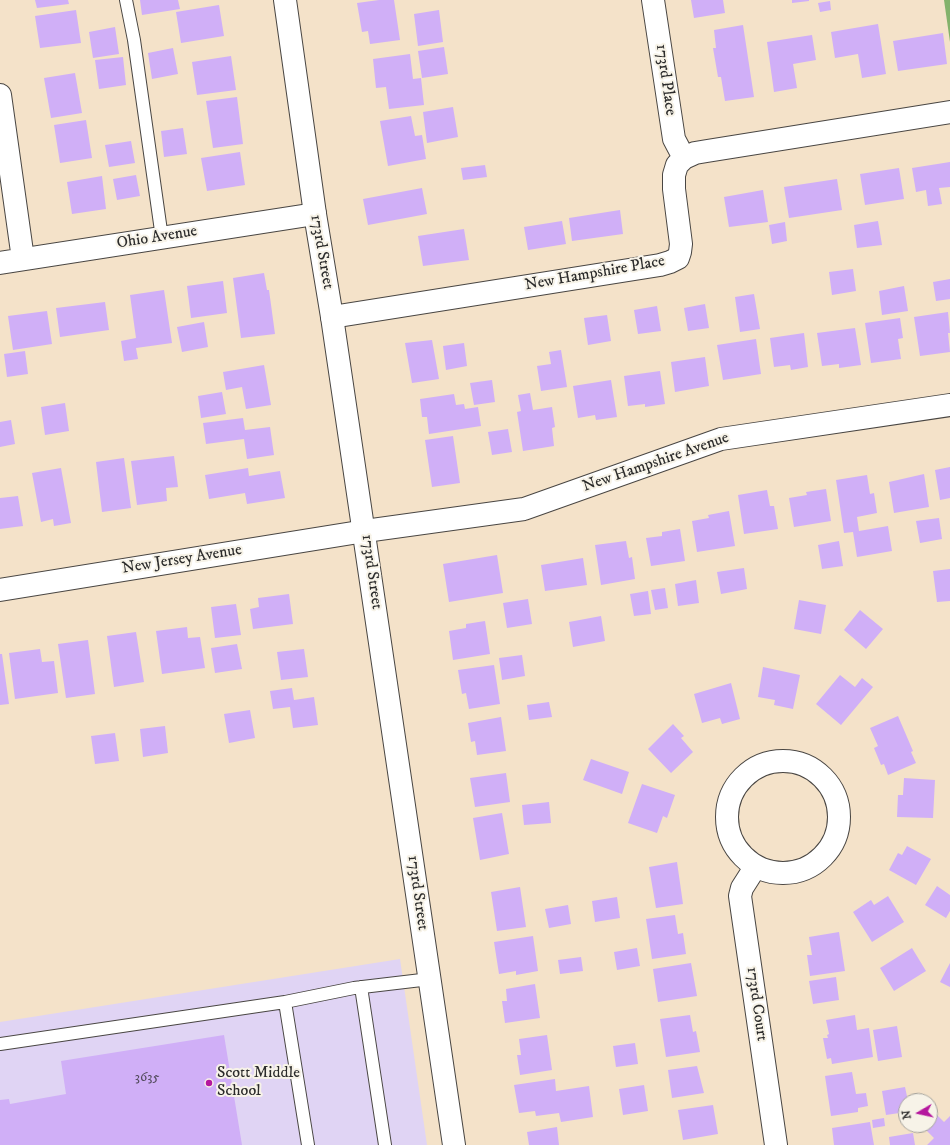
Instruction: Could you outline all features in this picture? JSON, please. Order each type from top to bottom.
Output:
[{"type":"street","name":"173rd Street","points":[[284,0],[315,214],[365,531],[454,1145]]},
{"type":"street","name":"173rd Place","points":[[653,0],[674,139],[684,158]]},
{"type":"street","points":[[0,95],[2,128],[23,259]]},
{"type":"street","points":[[684,158],[695,153],[950,112]]},
{"type":"street","name":"New Hampshire Place","points":[[332,317],[660,265],[670,262],[678,258],[682,244],[674,189],[674,175],[677,165],[684,158]]},
{"type":"street","name":"Ohio Avenue","points":[[0,263],[315,214]]},
{"type":"street","name":"New Hampshire Avenue","points":[[365,531],[524,508],[721,439],[950,405]]},
{"type":"street","name":"New Jersey Avenue","points":[[0,590],[365,531]]},
{"type":"street","points":[[788,761],[807,766],[821,776],[832,791],[838,808],[838,825],[832,842],[822,857],[807,867],[790,872],[772,872],[756,866],[741,854],[731,838],[726,819],[729,800],[738,783],[752,770],[769,762],[788,761]]},
{"type":"street","name":"173rd Court","points":[[756,866],[742,888],[740,896],[776,1145]]},
{"type":"lane","points":[[126,0],[134,40],[162,238]]},
{"type":"lane","points":[[0,1044],[285,1002],[361,987],[430,979]]},
{"type":"lane","points":[[361,987],[385,1145]]},
{"type":"lane","points":[[285,1002],[308,1145]]},
{"type":"shaded area","name":"Scott Middle School","points":[[400,959],[427,1145],[0,1145],[0,1022]]},
{"type":"green space","points":[[944,0],[950,0],[950,42]]},
{"type":"building","points":[[35,0],[68,0],[69,4],[37,8]]},
{"type":"building","points":[[140,0],[178,0],[180,9],[142,15]]},
{"type":"building","points":[[379,0],[394,0],[400,40],[370,44],[368,31],[362,32],[357,3]]},
{"type":"building","points":[[691,0],[723,0],[725,13],[694,18]]},
{"type":"building","points":[[792,0],[809,0],[809,1],[792,3]]},
{"type":"building","points":[[830,1],[831,10],[820,12],[818,3]]},
{"type":"building","points":[[219,5],[224,36],[181,43],[176,12]]},
{"type":"building","points":[[76,10],[81,43],[40,48],[35,16]]},
{"type":"building","points":[[439,10],[443,42],[418,46],[414,14]]},
{"type":"building","points":[[878,24],[886,74],[862,78],[858,54],[835,58],[831,32]]},
{"type":"building","points":[[743,25],[754,97],[725,101],[721,77],[718,77],[713,48],[716,48],[714,30]]},
{"type":"building","points":[[115,27],[119,54],[93,58],[89,32]]},
{"type":"building","points":[[943,33],[947,64],[898,71],[893,41]]},
{"type":"building","points":[[812,35],[816,60],[793,64],[797,88],[774,92],[767,42]]},
{"type":"building","points":[[444,47],[448,74],[422,78],[418,51]]},
{"type":"building","points":[[173,48],[178,74],[152,79],[148,53]]},
{"type":"building","points":[[410,54],[413,79],[421,78],[424,105],[389,109],[386,87],[376,88],[373,59]]},
{"type":"building","points":[[231,56],[236,90],[197,95],[192,62]]},
{"type":"building","points":[[123,57],[126,85],[99,89],[95,60]]},
{"type":"building","points":[[75,73],[82,113],[51,118],[44,78]]},
{"type":"building","points":[[237,97],[243,144],[213,148],[206,101]]},
{"type":"building","points":[[453,107],[458,137],[427,143],[423,112]]},
{"type":"building","points":[[411,116],[415,136],[422,135],[426,159],[388,166],[380,121]]},
{"type":"building","points":[[86,120],[92,158],[60,163],[54,125]]},
{"type":"building","points":[[183,128],[187,154],[164,157],[161,131]]},
{"type":"building","points":[[131,141],[135,163],[109,167],[105,145]]},
{"type":"building","points":[[240,152],[245,185],[207,191],[201,158]]},
{"type":"building","points":[[950,162],[950,187],[939,188],[942,204],[928,206],[926,190],[916,192],[912,168]]},
{"type":"building","points":[[485,165],[487,177],[463,180],[461,168]]},
{"type":"building","points":[[899,168],[904,199],[865,205],[860,174]]},
{"type":"building","points":[[136,175],[140,196],[117,200],[113,179]]},
{"type":"building","points":[[102,176],[106,209],[72,214],[67,182]]},
{"type":"building","points":[[837,179],[842,210],[789,218],[784,187]]},
{"type":"building","points":[[422,188],[427,214],[368,225],[363,199]]},
{"type":"building","points":[[763,190],[768,222],[729,227],[724,197]]},
{"type":"building","points":[[620,210],[623,234],[572,241],[569,218]]},
{"type":"building","points":[[562,221],[566,244],[528,250],[524,227]]},
{"type":"building","points":[[878,221],[882,245],[857,248],[854,225]]},
{"type":"building","points":[[785,222],[787,241],[772,244],[769,225]]},
{"type":"building","points":[[464,229],[469,260],[423,266],[418,236]]},
{"type":"building","points":[[853,269],[856,291],[832,295],[829,272]]},
{"type":"building","points":[[264,273],[267,290],[269,290],[275,334],[241,338],[233,278]]},
{"type":"building","points":[[950,279],[950,299],[936,301],[933,282]]},
{"type":"building","points":[[223,281],[227,313],[191,318],[187,286]]},
{"type":"building","points":[[904,286],[908,311],[882,315],[879,291]]},
{"type":"building","points":[[164,290],[172,343],[136,348],[138,359],[124,361],[121,341],[136,338],[130,295]]},
{"type":"building","points":[[754,294],[760,329],[740,332],[735,297]]},
{"type":"building","points":[[105,302],[109,330],[60,337],[56,308]]},
{"type":"building","points":[[705,304],[709,328],[688,331],[684,308]]},
{"type":"building","points":[[657,306],[661,331],[638,334],[634,310]]},
{"type":"building","points":[[47,311],[52,344],[13,350],[8,316]]},
{"type":"building","points":[[948,312],[950,352],[920,356],[914,317]]},
{"type":"building","points":[[607,315],[611,341],[588,345],[584,318]]},
{"type":"building","points":[[900,318],[903,338],[898,339],[901,359],[871,363],[865,323]]},
{"type":"building","points":[[204,322],[208,347],[182,352],[177,327]]},
{"type":"building","points":[[855,328],[861,365],[839,368],[839,364],[822,366],[817,333]]},
{"type":"building","points":[[804,333],[808,367],[791,370],[790,365],[774,367],[770,338]]},
{"type":"building","points":[[756,339],[761,374],[723,380],[717,345]]},
{"type":"building","points":[[432,340],[439,379],[412,383],[405,343]]},
{"type":"building","points":[[464,343],[467,366],[446,370],[443,346]]},
{"type":"building","points":[[561,350],[567,387],[541,391],[537,366],[551,364],[549,352]]},
{"type":"building","points":[[25,351],[28,374],[7,377],[4,354]]},
{"type":"building","points":[[705,357],[709,386],[675,392],[671,362]]},
{"type":"building","points":[[264,365],[271,405],[246,409],[242,387],[226,390],[223,372]]},
{"type":"building","points":[[660,371],[665,404],[645,407],[645,404],[628,406],[624,376]]},
{"type":"building","points":[[492,380],[495,402],[474,405],[470,383]]},
{"type":"building","points":[[611,380],[617,417],[596,420],[595,415],[578,418],[573,386]]},
{"type":"building","points":[[222,392],[226,414],[201,418],[198,396]]},
{"type":"building","points":[[530,393],[533,410],[552,407],[555,427],[552,428],[554,446],[523,451],[517,412],[521,411],[518,395]]},
{"type":"building","points":[[454,394],[456,405],[464,404],[465,409],[478,407],[481,426],[429,434],[427,417],[422,417],[420,399]]},
{"type":"building","points":[[65,403],[69,431],[45,435],[41,407]]},
{"type":"building","points":[[243,418],[245,430],[270,427],[274,455],[247,459],[244,439],[206,444],[203,423]]},
{"type":"building","points":[[11,420],[15,444],[0,447],[0,422]]},
{"type":"building","points":[[508,429],[512,452],[492,455],[488,432]]},
{"type":"building","points":[[453,436],[460,483],[432,487],[425,440]]},
{"type":"building","points":[[174,456],[178,487],[166,488],[167,501],[137,505],[131,461]]},
{"type":"building","points":[[124,458],[131,508],[102,512],[96,462]]},
{"type":"building","points":[[950,467],[950,498],[940,500],[935,470]]},
{"type":"building","points":[[61,468],[71,523],[54,526],[53,519],[41,522],[32,473]]},
{"type":"building","points":[[248,468],[249,476],[280,471],[285,498],[247,504],[245,493],[209,499],[205,475]]},
{"type":"building","points":[[924,474],[929,507],[894,513],[889,482]]},
{"type":"building","points":[[867,475],[870,494],[874,493],[877,513],[857,517],[859,531],[888,526],[892,551],[857,557],[853,532],[844,533],[836,480]]},
{"type":"building","points":[[826,489],[831,521],[794,527],[789,498],[807,495],[806,492]]},
{"type":"building","points":[[767,490],[770,506],[774,506],[778,529],[744,534],[738,495]]},
{"type":"building","points":[[18,496],[23,526],[0,529],[0,498]]},
{"type":"building","points":[[729,511],[735,546],[697,552],[692,521],[709,518],[708,515]]},
{"type":"building","points":[[939,518],[942,539],[920,543],[916,521]]},
{"type":"building","points":[[680,529],[685,561],[651,566],[646,538],[662,536],[662,532]]},
{"type":"building","points":[[626,541],[629,558],[632,557],[635,579],[601,585],[595,545]]},
{"type":"building","points":[[839,541],[843,566],[822,569],[818,545]]},
{"type":"building","points":[[497,555],[503,593],[449,602],[443,564]]},
{"type":"building","points":[[583,558],[587,585],[545,591],[541,565]]},
{"type":"building","points":[[744,568],[747,589],[721,594],[717,572]]},
{"type":"building","points":[[950,569],[950,601],[937,602],[933,571]]},
{"type":"building","points":[[696,580],[699,603],[678,606],[675,584]]},
{"type":"building","points":[[665,588],[668,608],[655,610],[651,590]]},
{"type":"building","points":[[648,591],[651,614],[634,616],[630,594]]},
{"type":"building","points":[[289,594],[293,624],[253,629],[250,609],[259,607],[258,598]]},
{"type":"building","points":[[528,599],[532,624],[507,628],[503,603]]},
{"type":"building","points":[[799,600],[826,605],[821,634],[794,629]]},
{"type":"building","points":[[236,604],[241,635],[215,638],[211,607]]},
{"type":"building","points":[[860,610],[883,629],[866,649],[844,630]]},
{"type":"building","points":[[601,616],[605,641],[573,647],[569,622]]},
{"type":"building","points":[[485,621],[490,654],[453,660],[449,631],[466,628],[466,624]]},
{"type":"building","points":[[187,627],[188,638],[200,637],[205,668],[162,674],[156,631]]},
{"type":"building","points":[[136,632],[144,682],[114,687],[107,636]]},
{"type":"building","points":[[88,640],[95,694],[66,698],[58,644]]},
{"type":"building","points":[[237,644],[242,669],[215,673],[211,648]]},
{"type":"building","points":[[40,649],[42,662],[54,661],[58,693],[15,699],[9,653]]},
{"type":"building","points":[[304,649],[308,677],[281,680],[277,652]]},
{"type":"building","points":[[0,654],[2,654],[9,704],[0,705]]},
{"type":"building","points":[[522,655],[525,676],[502,680],[499,658]]},
{"type":"building","points":[[494,665],[500,704],[469,709],[466,693],[462,694],[458,670]]},
{"type":"building","points":[[763,667],[800,675],[793,709],[774,705],[775,700],[758,697]]},
{"type":"building","points":[[840,675],[855,687],[862,678],[873,687],[841,725],[816,704]]},
{"type":"building","points":[[731,683],[740,719],[722,724],[720,718],[702,723],[694,694]]},
{"type":"building","points":[[292,688],[294,700],[314,697],[318,725],[293,728],[290,707],[273,709],[270,691]]},
{"type":"building","points":[[549,702],[552,717],[529,720],[527,705]]},
{"type":"building","points":[[250,710],[255,738],[229,743],[224,714]]},
{"type":"building","points":[[898,716],[913,751],[911,752],[916,763],[888,775],[884,764],[881,765],[874,748],[878,746],[870,728]]},
{"type":"building","points":[[501,717],[506,751],[477,755],[475,741],[471,742],[468,723]]},
{"type":"building","points":[[673,724],[684,736],[681,738],[693,752],[671,773],[648,749]]},
{"type":"building","points":[[165,726],[168,753],[143,757],[140,729]]},
{"type":"building","points":[[115,733],[119,761],[95,764],[91,736]]},
{"type":"building","points":[[591,759],[629,772],[622,794],[583,780]]},
{"type":"building","points":[[506,773],[510,802],[475,807],[470,778]]},
{"type":"building","points":[[904,778],[935,780],[933,818],[897,817],[898,795],[903,795]]},
{"type":"building","points":[[642,784],[675,795],[667,818],[663,816],[657,833],[628,823]]},
{"type":"building","points":[[549,802],[551,823],[524,825],[522,805]]},
{"type":"building","points":[[502,813],[509,854],[480,860],[473,818]]},
{"type":"building","points":[[907,846],[931,859],[916,885],[889,870],[898,853],[902,855]]},
{"type":"building","points":[[677,862],[683,904],[656,908],[649,867]]},
{"type":"building","points":[[937,886],[950,895],[950,911],[946,918],[925,905]]},
{"type":"building","points":[[520,887],[526,927],[497,931],[491,892]]},
{"type":"building","points":[[888,896],[904,922],[872,942],[853,912],[871,900],[874,905]]},
{"type":"building","points":[[617,897],[620,918],[595,922],[592,901]]},
{"type":"building","points":[[568,905],[571,924],[549,928],[545,909]]},
{"type":"building","points":[[675,915],[678,934],[683,933],[686,954],[652,959],[646,919]]},
{"type":"building","points":[[839,932],[845,971],[810,976],[807,955],[812,955],[809,937]]},
{"type":"building","points":[[533,936],[538,971],[516,975],[516,971],[499,974],[494,942]]},
{"type":"building","points":[[637,948],[640,966],[617,970],[614,952]]},
{"type":"building","points":[[912,948],[926,971],[894,991],[880,968]]},
{"type":"building","points":[[581,957],[583,971],[560,974],[558,960]]},
{"type":"building","points":[[691,963],[697,996],[658,1002],[653,969]]},
{"type":"building","points":[[950,963],[950,987],[940,982]]},
{"type":"building","points":[[836,977],[839,1000],[813,1004],[809,981]]},
{"type":"building","points":[[535,984],[540,1018],[505,1023],[502,1001],[507,1001],[506,989]]},
{"type":"building","points":[[690,1015],[693,1032],[696,1031],[700,1052],[666,1057],[660,1019]]},
{"type":"building","points":[[855,1015],[857,1030],[869,1028],[873,1057],[832,1064],[831,1058],[827,1059],[823,1038],[828,1038],[827,1035],[829,1034],[826,1020]]},
{"type":"building","points":[[897,1026],[902,1057],[878,1061],[873,1030]]},
{"type":"building","points":[[224,1035],[242,1145],[0,1145],[0,1100],[9,1099],[10,1104],[66,1094],[61,1061]]},
{"type":"building","points":[[547,1035],[552,1070],[520,1075],[517,1055],[521,1055],[519,1039]]},
{"type":"building","points":[[635,1043],[638,1064],[616,1067],[613,1046]]},
{"type":"building","points":[[697,1066],[704,1093],[672,1098],[668,1070]]},
{"type":"building","points":[[852,1072],[856,1094],[866,1093],[868,1106],[858,1108],[858,1112],[831,1116],[825,1076]]},
{"type":"building","points":[[555,1079],[556,1091],[589,1086],[593,1117],[561,1122],[559,1113],[536,1116],[535,1111],[519,1113],[514,1085]]},
{"type":"building","points":[[644,1085],[648,1111],[623,1115],[619,1089]]},
{"type":"building","points":[[905,1087],[906,1093],[898,1093],[898,1113],[886,1115],[882,1091]]},
{"type":"building","points":[[713,1105],[718,1134],[683,1140],[678,1110]]},
{"type":"building","points":[[938,1116],[944,1122],[950,1116],[950,1145],[927,1145],[934,1138],[929,1133],[938,1133]]},
{"type":"building","points":[[884,1118],[885,1126],[873,1128],[872,1120]]},
{"type":"building","points":[[870,1122],[874,1145],[834,1145],[832,1128]]},
{"type":"building","points":[[557,1127],[559,1145],[529,1145],[527,1132]]},
{"type":"building","points":[[913,1133],[915,1145],[890,1145],[889,1137]]},
{"type":"place","name":"Scott Middle School","points":[[209,1083]]}]
